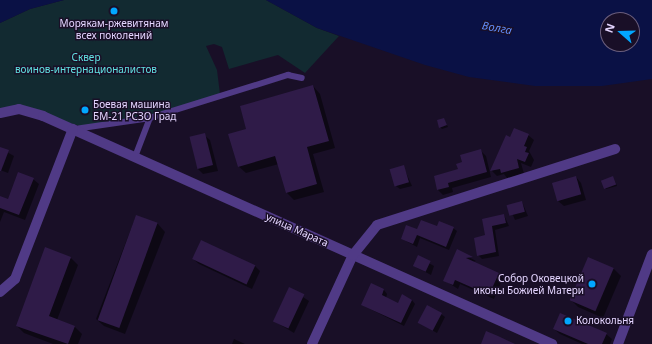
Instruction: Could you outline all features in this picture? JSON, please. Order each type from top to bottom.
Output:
[{"type":"street","name":"улица Марата","points":[[0,113],[19,109],[43,116],[552,344]]},
{"type":"street","points":[[0,292],[15,279],[73,129]]},
{"type":"street","points":[[312,344],[353,255],[376,225],[615,150]]},
{"type":"street","points":[[618,344],[652,254]]},
{"type":"lane","points":[[73,129],[150,118],[288,75],[302,78]]},
{"type":"lane","points":[[135,157],[150,118]]},
{"type":"green space","name":"Сквер воинов-интернационалистов","points":[[64,0],[266,0],[317,28],[339,36],[305,73],[278,55],[229,69],[222,47],[214,44],[206,46],[217,70],[220,94],[151,116],[80,126],[16,107],[0,108],[0,23],[30,9]]},
{"type":"water","points":[[0,0],[64,0],[30,9],[0,23]]},
{"type":"water","name":"Волга","points":[[266,0],[652,0],[652,79],[602,86],[535,86],[469,77],[425,65],[317,28]]},
{"type":"building","points":[[313,85],[329,141],[307,147],[317,184],[286,193],[275,156],[238,167],[228,134],[246,129],[240,106]]},
{"type":"building","points":[[444,118],[447,125],[439,128],[437,120]]},
{"type":"building","points":[[514,128],[529,134],[524,146],[527,147],[525,152],[529,153],[525,162],[517,159],[519,168],[501,173],[500,169],[490,171],[506,135],[510,137]]},
{"type":"building","points":[[205,133],[213,165],[197,169],[189,137]]},
{"type":"building","points":[[0,147],[9,150],[1,171],[0,171]]},
{"type":"building","points":[[481,149],[487,172],[448,183],[449,187],[437,190],[434,176],[458,169],[456,164],[462,162],[460,155]]},
{"type":"building","points":[[404,165],[409,182],[395,186],[390,169]]},
{"type":"building","points":[[18,172],[34,178],[19,215],[0,208],[0,196],[8,199]]},
{"type":"building","points":[[576,176],[581,194],[557,201],[552,183]]},
{"type":"building","points":[[613,176],[616,184],[604,189],[601,181]]},
{"type":"building","points":[[522,201],[525,212],[509,216],[507,205]]},
{"type":"building","points":[[504,214],[506,223],[492,226],[496,252],[477,256],[474,238],[485,235],[482,219]]},
{"type":"building","points":[[136,215],[158,223],[119,328],[98,320]]},
{"type":"building","points":[[421,220],[437,226],[439,221],[454,227],[446,247],[417,235],[413,244],[401,239],[406,225],[417,229]]},
{"type":"building","points":[[201,240],[255,265],[247,284],[192,259]]},
{"type":"building","points":[[45,247],[71,257],[49,316],[75,326],[68,344],[16,326]]},
{"type":"building","points":[[457,249],[473,257],[466,258],[499,273],[489,295],[455,280],[453,285],[443,281]]},
{"type":"building","points":[[418,255],[431,261],[426,272],[413,266]]},
{"type":"building","name":"Собор Оковецкой иконы Божией Матери","points":[[588,257],[614,268],[595,311],[570,300]]},
{"type":"building","points":[[371,283],[384,289],[382,295],[398,303],[402,294],[412,300],[401,323],[361,305]]},
{"type":"building","points":[[289,287],[304,294],[288,329],[273,321]]},
{"type":"building","points":[[427,305],[442,313],[433,331],[418,323]]},
{"type":"building","name":"Колокольня","points":[[560,313],[607,333],[602,344],[588,344],[553,329]]},
{"type":"building","points":[[486,331],[498,336],[515,344],[481,344]]},
{"type":"place","name":"Морякам-ржевитянам всех поколений","points":[[114,11]]},
{"type":"place","name":"Боевая машина БМ-21 РСЗО Град","points":[[85,110]]},
{"type":"place","name":"Собор Оковецкой иконы Божией Матери","points":[[592,284]]},
{"type":"place","name":"Колокольня","points":[[568,321]]}]
